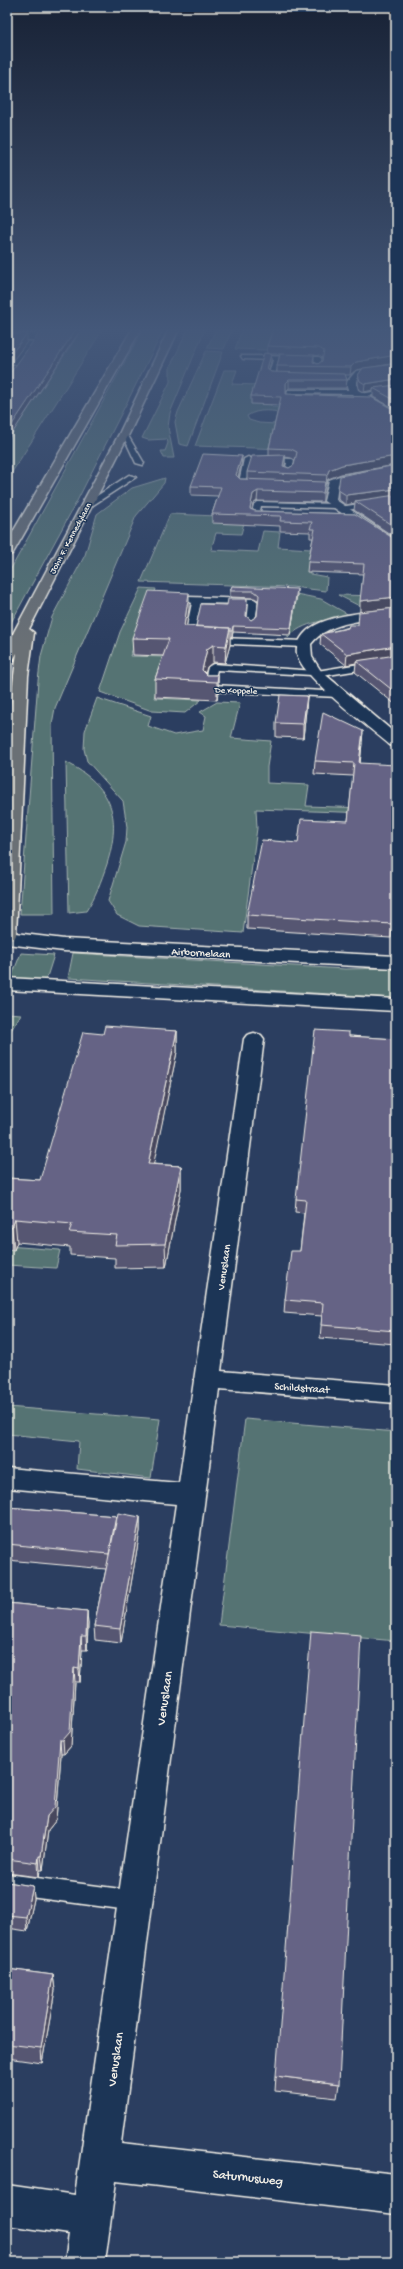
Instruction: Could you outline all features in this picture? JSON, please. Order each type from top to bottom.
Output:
[{"type":"main road","points":[[7,553],[11,541],[74,435]]},
{"type":"main road","name":"John F. Kennedylaan","points":[[7,659],[124,435]]},
{"type":"main road","points":[[7,936],[21,676],[30,614]]},
{"type":"street","points":[[396,469],[342,478],[333,482],[328,488],[330,502],[339,512],[356,520],[396,546]]},
{"type":"street","points":[[396,613],[330,624],[316,629],[307,637],[304,644],[305,662],[314,673],[396,742]]},
{"type":"street","name":"Airbornelaan","points":[[7,936],[64,945],[396,962]]},
{"type":"street","points":[[7,984],[396,1005]]},
{"type":"street","name":"Venuslaan","points":[[84,2262],[100,2160],[254,1039]]},
{"type":"street","name":"Schildstraat","points":[[207,1379],[396,1394]]},
{"type":"street","points":[[7,1478],[191,1495]]},
{"type":"street","name":"Saturnusweg","points":[[100,2160],[396,2194]]},
{"type":"street","points":[[7,2205],[91,2217]]},
{"type":"lane","points":[[124,435],[140,463]]},
{"type":"lane","points":[[264,486],[241,485],[245,459],[291,461],[288,474]]},
{"type":"lane","points":[[87,505],[132,478]]},
{"type":"lane","points":[[279,518],[255,517],[258,504],[339,512],[396,501]]},
{"type":"lane","points":[[176,599],[254,602],[251,622]]},
{"type":"lane","points":[[197,600],[188,640],[304,644]]},
{"type":"lane","name":"De Koppele","points":[[339,694],[208,688],[214,667],[314,673],[396,661]]},
{"type":"lane","points":[[7,1884],[136,1901]]},
{"type":"green space","points":[[11,435],[36,435],[7,480],[7,441]]},
{"type":"green space","points":[[85,435],[110,435],[77,501],[7,630],[7,576]]},
{"type":"green space","points":[[144,435],[170,435],[174,458],[164,458],[161,451],[165,451],[168,443],[167,439],[148,440],[142,438]]},
{"type":"green space","points":[[177,435],[192,435],[188,446],[179,444]]},
{"type":"green space","points":[[199,435],[293,435],[316,450],[195,446]]},
{"type":"green space","points":[[165,478],[164,483],[136,516],[55,708],[52,724],[54,914],[20,914],[38,681],[41,656],[52,617],[85,555],[97,514],[132,488]]},
{"type":"green space","points":[[170,514],[217,516],[244,523],[241,534],[216,533],[211,550],[258,552],[263,531],[280,532],[278,547],[311,549],[310,574],[327,577],[326,591],[292,587],[141,582]]},
{"type":"green space","points":[[141,588],[156,589],[130,656],[166,657],[154,698],[201,700],[185,713],[152,711],[100,692],[120,632]]},
{"type":"green space","points":[[291,593],[321,599],[351,616],[317,622],[301,628],[288,638]]},
{"type":"green space","points":[[338,595],[379,596],[396,607],[371,612]]},
{"type":"green space","points":[[97,698],[151,716],[148,726],[174,735],[203,730],[206,716],[200,712],[217,702],[240,703],[231,738],[271,741],[267,767],[267,783],[309,785],[306,806],[396,809],[396,814],[256,809],[257,828],[243,933],[139,926],[117,915],[108,901],[126,842],[127,827],[123,801],[87,761],[84,749],[85,731]]},
{"type":"green space","points":[[66,762],[82,772],[103,792],[113,817],[111,847],[107,864],[93,900],[86,911],[69,913]]},
{"type":"green space","points":[[21,953],[54,955],[46,980],[11,978]]},
{"type":"green space","points":[[73,953],[345,969],[396,968],[396,998],[68,978]]},
{"type":"green space","points":[[7,1013],[21,1014],[7,1037]]},
{"type":"green space","points":[[7,1246],[60,1250],[56,1268],[7,1265]]},
{"type":"green space","points":[[7,1407],[160,1419],[151,1478],[77,1469],[79,1441],[7,1434]]},
{"type":"green space","points":[[245,1419],[396,1432],[396,1641],[219,1625]]},
{"type":"building","points":[[272,435],[396,435],[396,456],[342,465],[329,470],[327,475],[247,472],[252,456],[285,455],[283,466],[289,468],[294,465],[297,452],[291,449],[269,448]]},
{"type":"building","points":[[203,454],[242,456],[236,475],[240,479],[325,482],[323,493],[258,491],[253,494],[250,509],[255,511],[355,514],[396,540],[396,597],[360,601],[364,564],[308,562],[315,529],[310,529],[312,522],[280,521],[281,516],[212,514],[221,487],[191,486]]},
{"type":"building","points":[[396,465],[396,489],[346,495],[338,490],[340,476]]},
{"type":"building","points":[[396,495],[396,528],[355,501]]},
{"type":"building","points":[[232,586],[297,589],[291,628],[233,626],[232,631],[230,631],[230,628],[196,626],[201,604],[227,605],[228,599],[247,599],[246,616],[251,620],[257,616],[259,595],[254,591],[230,591]]},
{"type":"building","points":[[149,591],[189,593],[184,626],[230,628],[226,646],[213,645],[207,649],[202,670],[207,675],[218,675],[217,682],[155,679],[169,639],[132,638]]},
{"type":"building","points":[[396,608],[396,646],[347,654],[321,634],[348,628],[349,625],[358,625],[359,612]]},
{"type":"building","points":[[396,655],[396,693],[356,661]]},
{"type":"building","points":[[280,695],[307,696],[303,724],[276,723]]},
{"type":"building","points":[[323,712],[363,731],[359,763],[396,765],[396,865],[392,924],[247,915],[262,840],[298,843],[301,819],[348,821],[354,763],[315,761]]},
{"type":"building","points":[[105,1026],[177,1031],[148,1164],[181,1166],[165,1244],[115,1245],[117,1235],[69,1232],[72,1224],[15,1219],[12,1228],[7,1227],[7,1178],[40,1180],[83,1032],[103,1034]]},
{"type":"building","points":[[315,1030],[349,1032],[349,1036],[396,1039],[396,1331],[321,1325],[323,1303],[285,1300],[291,1251],[300,1251],[306,1200],[296,1199]]},
{"type":"building","points":[[7,1507],[116,1516],[109,1554],[7,1544]]},
{"type":"building","points":[[118,1513],[140,1517],[120,1629],[94,1626]]},
{"type":"building","points":[[7,1603],[87,1611],[86,1636],[81,1636],[79,1669],[74,1668],[70,1732],[63,1740],[60,1740],[55,1807],[47,1816],[41,1856],[39,1856],[38,1863],[7,1859]]},
{"type":"building","points":[[311,1631],[361,1635],[339,2084],[276,2076]]},
{"type":"building","points":[[7,1882],[33,1886],[26,1917],[7,1915]]},
{"type":"building","points":[[7,1969],[53,1975],[41,2048],[7,2044]]}]
